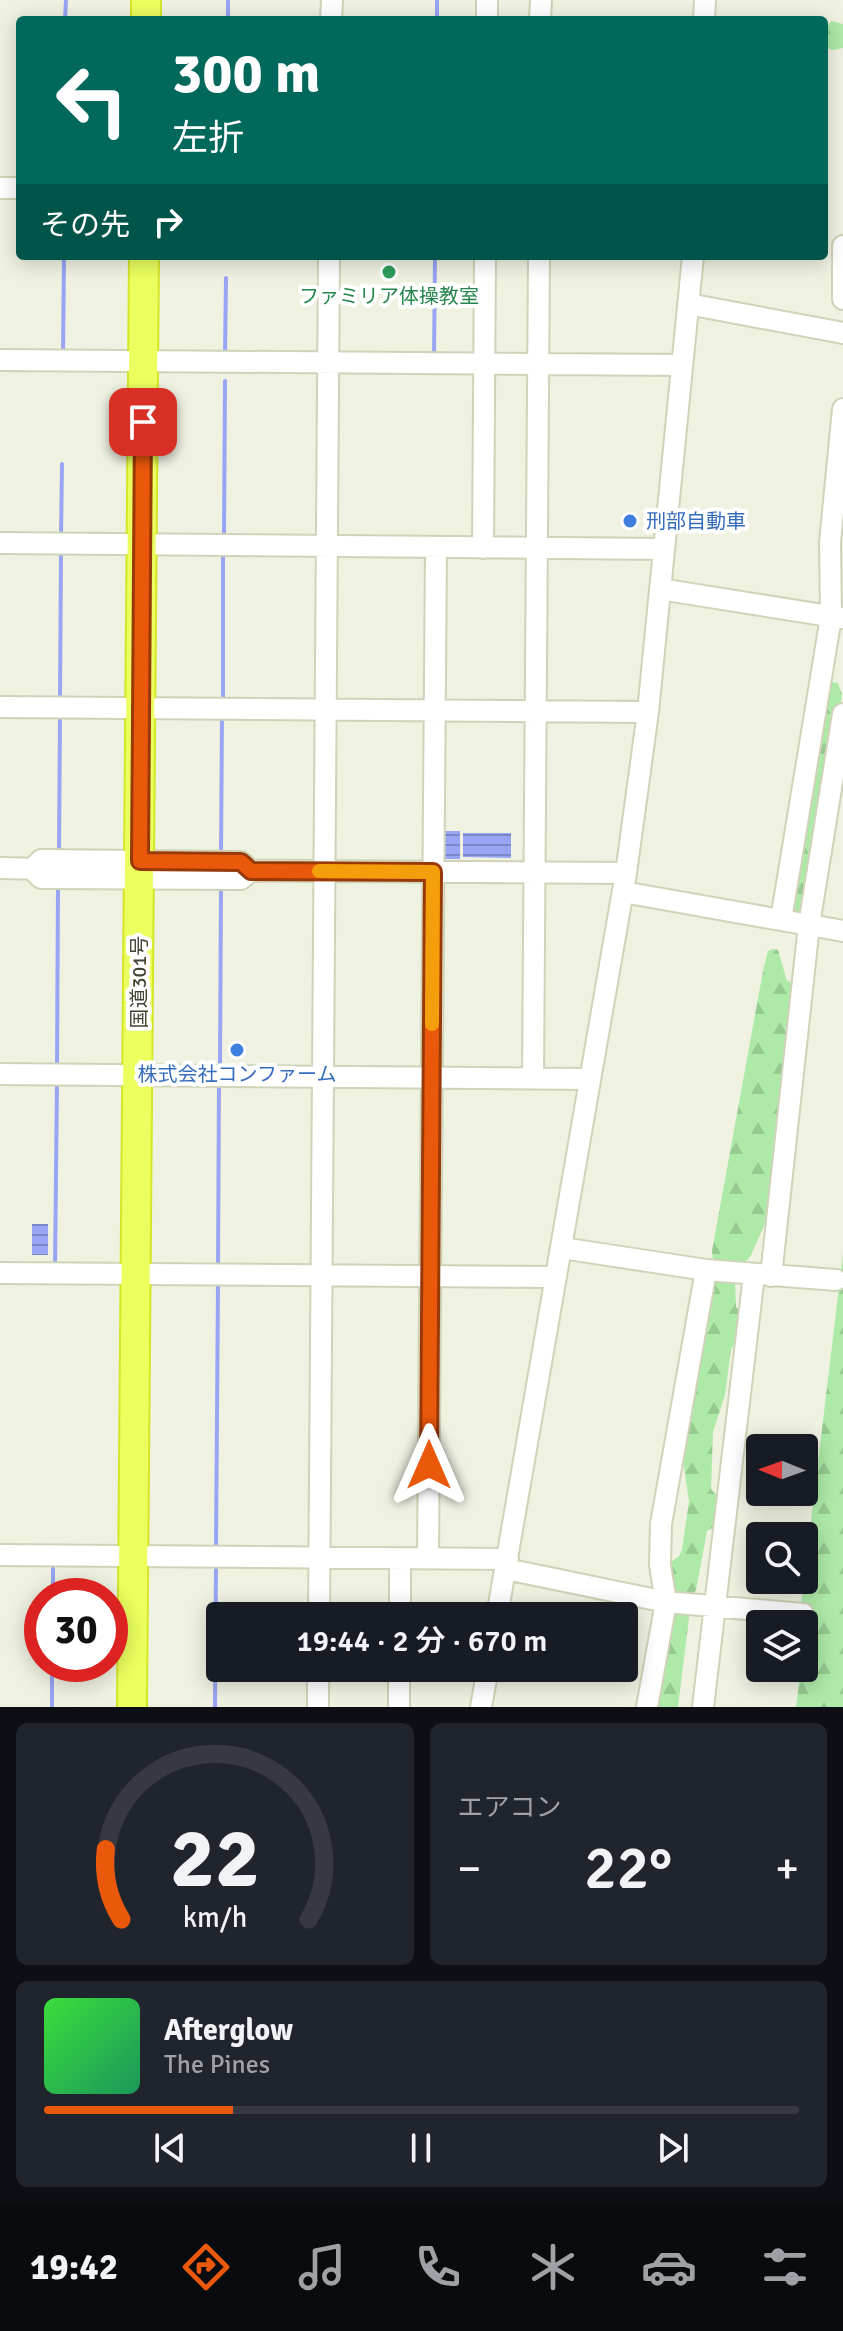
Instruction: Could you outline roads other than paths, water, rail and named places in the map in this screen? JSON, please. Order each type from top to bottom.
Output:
[{"type":"highway","name":"国道301号","points":[[132,1707],[144,260]]},
{"type":"street","points":[[843,246],[843,299]]},
{"type":"street","points":[[319,1602],[329,260]]},
{"type":"street","points":[[483,548],[485,260]]},
{"type":"street","points":[[533,1078],[539,260]]},
{"type":"street","points":[[500,1602],[624,883],[648,712],[693,260]]},
{"type":"street","points":[[688,304],[843,333]]},
{"type":"street","points":[[0,360],[682,365]]},
{"type":"street","points":[[781,920],[837,618],[830,542],[843,409]]},
{"type":"street","points":[[0,543],[664,549]]},
{"type":"street","points":[[428,1559],[436,547]]},
{"type":"street","points":[[660,589],[837,618]]},
{"type":"street","points":[[0,707],[648,712]]},
{"type":"street","points":[[703,1707],[809,925],[843,714]]},
{"type":"street","points":[[0,868],[32,869],[41,860],[140,870],[241,862],[251,871],[534,873],[624,883],[781,920],[843,931]]},
{"type":"street","points":[[0,1074],[590,1079]]},
{"type":"street","points":[[562,1248],[706,1270],[836,1280]]},
{"type":"street","points":[[647,1707],[666,1602],[660,1565],[661,1524],[706,1270]]},
{"type":"street","points":[[0,1273],[556,1277]]},
{"type":"street","points":[[0,1555],[428,1559],[507,1564],[666,1602],[764,1610]]},
{"type":"street","points":[[400,1559],[400,1602]]},
{"type":"street","points":[[318,1682],[318,1707]]},
{"type":"street","points":[[399,1682],[399,1707]]},
{"type":"street","points":[[481,1707],[485,1682]]},
{"type":"water","points":[[440,831],[460,831],[460,859],[440,859]]},
{"type":"water","points":[[463,833],[511,833],[511,858],[463,857]]},
{"type":"water","points":[[32,1224],[48,1224],[48,1255],[32,1255]]},
{"type":"waterway","points":[[65,16],[66,0]]},
{"type":"waterway","points":[[228,0],[228,16]]},
{"type":"waterway","points":[[437,0],[437,16]]},
{"type":"waterway","points":[[63,354],[64,260]]},
{"type":"waterway","points":[[434,357],[435,260]]},
{"type":"waterway","points":[[225,355],[226,278]]},
{"type":"waterway","points":[[224,538],[225,381]]},
{"type":"waterway","points":[[61,537],[62,464]]},
{"type":"waterway","points":[[60,702],[61,551]]},
{"type":"waterway","points":[[223,551],[223,702]]},
{"type":"waterway","points":[[221,855],[222,714]]},
{"type":"waterway","points":[[59,854],[60,715]]},
{"type":"waterway","points":[[220,1071],[221,885]]},
{"type":"waterway","points":[[57,1069],[58,886]]},
{"type":"waterway","points":[[55,1268],[57,1081]]},
{"type":"waterway","points":[[218,1268],[219,1081]]},
{"type":"waterway","points":[[216,1550],[218,1283]]},
{"type":"waterway","points":[[53,1561],[53,1578]]},
{"type":"waterway","points":[[215,1707],[216,1562]]},
{"type":"waterway","points":[[52,1682],[52,1707]]},
{"type":"place","name":"ファミリア体操教室","points":[[389,272]]},
{"type":"place","name":"刑部自動車","points":[[630,521]]},
{"type":"place","name":"株式会社コンファーム","points":[[237,1050]]}]
